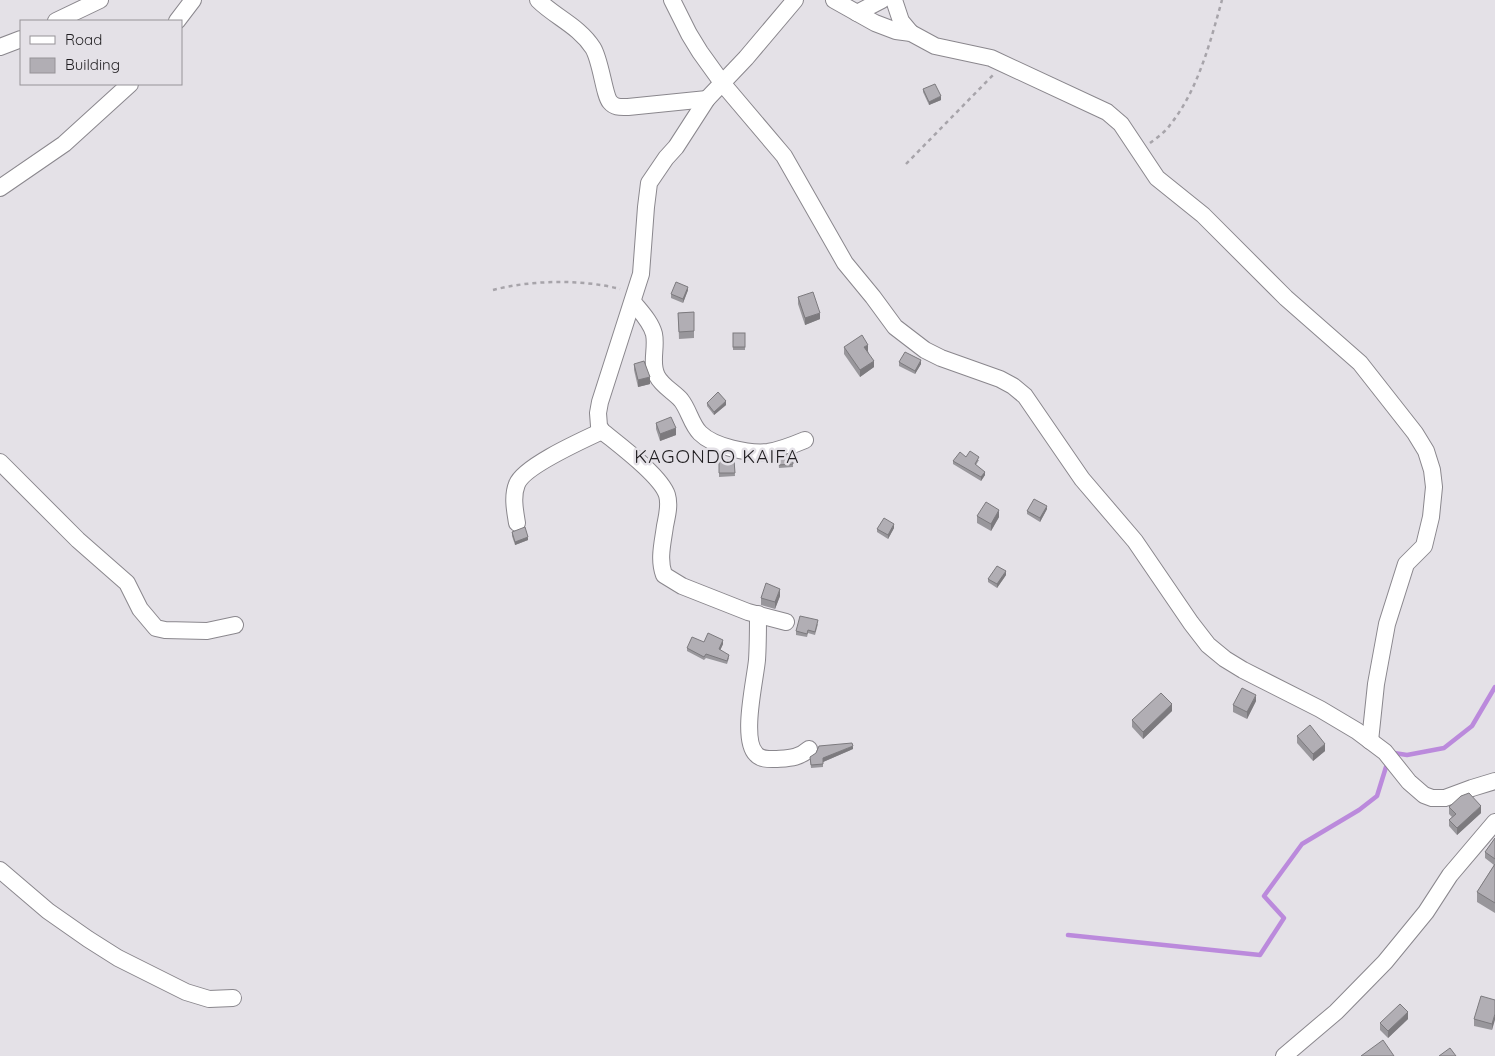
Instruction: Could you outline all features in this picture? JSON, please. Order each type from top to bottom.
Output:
[{"type":"street","points":[[57,20],[74,6],[100,0]]},
{"type":"street","points":[[177,20],[193,0]]},
{"type":"street","points":[[538,0],[575,27],[593,48],[601,67],[608,99],[617,107],[707,99]]},
{"type":"street","points":[[672,0],[689,34],[722,84],[784,156],[845,262],[894,327],[925,350],[941,358],[1000,379],[1013,386],[1025,396],[1082,479],[1135,541],[1208,645],[1243,670],[1357,730],[1385,752],[1420,792],[1432,798],[1445,798],[1495,781]]},
{"type":"street","points":[[786,622],[758,614],[682,586],[664,575],[660,560],[668,496],[663,486],[648,470],[602,431],[599,426],[598,413],[641,274],[649,183],[676,147],[707,99],[795,0]]},
{"type":"street","points":[[834,0],[889,28],[911,33],[935,46],[991,58],[1107,112],[1121,124],[1157,178],[1203,215],[1286,298],[1360,363],[1415,432],[1426,451],[1432,470],[1434,487],[1431,517],[1424,546],[1406,564],[1388,624],[1376,684],[1370,741]]},
{"type":"street","points":[[857,13],[882,0]]},
{"type":"street","points":[[894,0],[898,14],[911,33]]},
{"type":"street","points":[[0,47],[20,39]]},
{"type":"street","points":[[0,188],[64,144],[129,85]]},
{"type":"street","points":[[634,298],[654,335],[653,363],[657,377],[688,409],[694,425],[700,433],[709,440],[731,448],[753,451],[768,452],[789,447],[805,440]]},
{"type":"street","points":[[517,523],[516,485],[521,477],[535,465],[602,431]]},
{"type":"street","points":[[0,462],[78,540],[128,583],[140,609],[156,628],[207,631],[235,625]]},
{"type":"street","points":[[758,614],[757,663],[751,700],[749,736],[751,747],[755,754],[766,759],[793,758],[809,750]]},
{"type":"street","points":[[1284,1056],[1336,1012],[1385,962],[1426,912],[1450,875],[1495,822]]},
{"type":"street","points":[[0,870],[48,911],[118,958],[186,992],[209,999],[234,998]]},
{"type":"path","points":[[1140,153],[1169,127],[1186,102],[1211,38],[1222,0]]},
{"type":"path","points":[[906,164],[982,88],[1002,64]]},
{"type":"path","points":[[493,290],[506,287],[564,282],[602,285],[634,298]]},
{"type":"building","points":[[935,84],[941,96],[929,102],[923,89]]},
{"type":"building","points":[[676,282],[688,287],[683,299],[671,294]]},
{"type":"building","points":[[813,292],[820,313],[805,318],[798,297]]},
{"type":"building","points":[[694,312],[694,331],[679,332],[678,313]]},
{"type":"building","points":[[733,333],[745,333],[745,347],[733,347]]},
{"type":"building","points":[[862,335],[868,345],[864,347],[874,361],[860,370],[844,347]]},
{"type":"building","points":[[905,352],[921,360],[915,371],[899,362]]},
{"type":"building","points":[[644,361],[650,377],[638,380],[634,364]]},
{"type":"building","points":[[718,392],[726,401],[714,412],[707,403]]},
{"type":"building","points":[[671,417],[676,428],[660,434],[656,423]]},
{"type":"building","points":[[970,451],[979,457],[975,464],[985,472],[981,477],[953,461],[960,452],[966,457]]},
{"type":"building","points":[[792,452],[793,464],[779,465],[778,457]]},
{"type":"building","points":[[719,460],[734,460],[735,473],[719,473]]},
{"type":"building","points":[[1034,499],[1047,506],[1040,518],[1027,511]]},
{"type":"building","points":[[986,502],[999,510],[991,524],[977,516]]},
{"type":"building","points":[[884,518],[894,524],[888,535],[877,529]]},
{"type":"building","points":[[525,527],[528,537],[515,542],[512,532]]},
{"type":"building","points":[[997,566],[1006,571],[997,584],[988,579]]},
{"type":"building","points":[[766,583],[780,589],[775,602],[761,598]]},
{"type":"building","points":[[800,616],[818,620],[815,632],[808,630],[807,634],[796,631]]},
{"type":"building","points":[[708,633],[723,640],[719,649],[729,655],[727,661],[706,654],[704,657],[687,648],[692,637],[704,642]]},
{"type":"building","points":[[1242,688],[1256,695],[1247,712],[1233,705]]},
{"type":"building","points":[[1161,693],[1172,704],[1143,732],[1132,720]]},
{"type":"building","points":[[1310,725],[1325,744],[1313,754],[1297,736]]},
{"type":"building","points":[[852,743],[853,746],[823,758],[823,764],[811,765],[810,757],[816,753],[819,746]]},
{"type":"building","points":[[1469,793],[1481,806],[1457,828],[1449,820],[1456,814],[1449,807],[1461,796]]},
{"type":"building","points":[[1495,838],[1495,859],[1485,852]]},
{"type":"building","points":[[1495,864],[1495,903],[1477,892]]},
{"type":"building","points":[[1481,996],[1495,1000],[1495,1014],[1492,1024],[1474,1019]]},
{"type":"building","points":[[1400,1004],[1408,1012],[1388,1031],[1380,1023]]},
{"type":"building","points":[[1383,1040],[1394,1056],[1361,1056]]},
{"type":"building","points":[[1450,1048],[1456,1056],[1439,1056]]},
{"type":"waterway","points":[[1394,753],[1407,755],[1444,748],[1472,726],[1495,687]]},
{"type":"waterway","points":[[1068,935],[1260,955],[1284,918],[1264,896],[1302,844],[1359,810],[1377,796],[1386,767]]},
{"type":"district","name":"KAGONDO KAIFA","points":[[717,456]]}]
